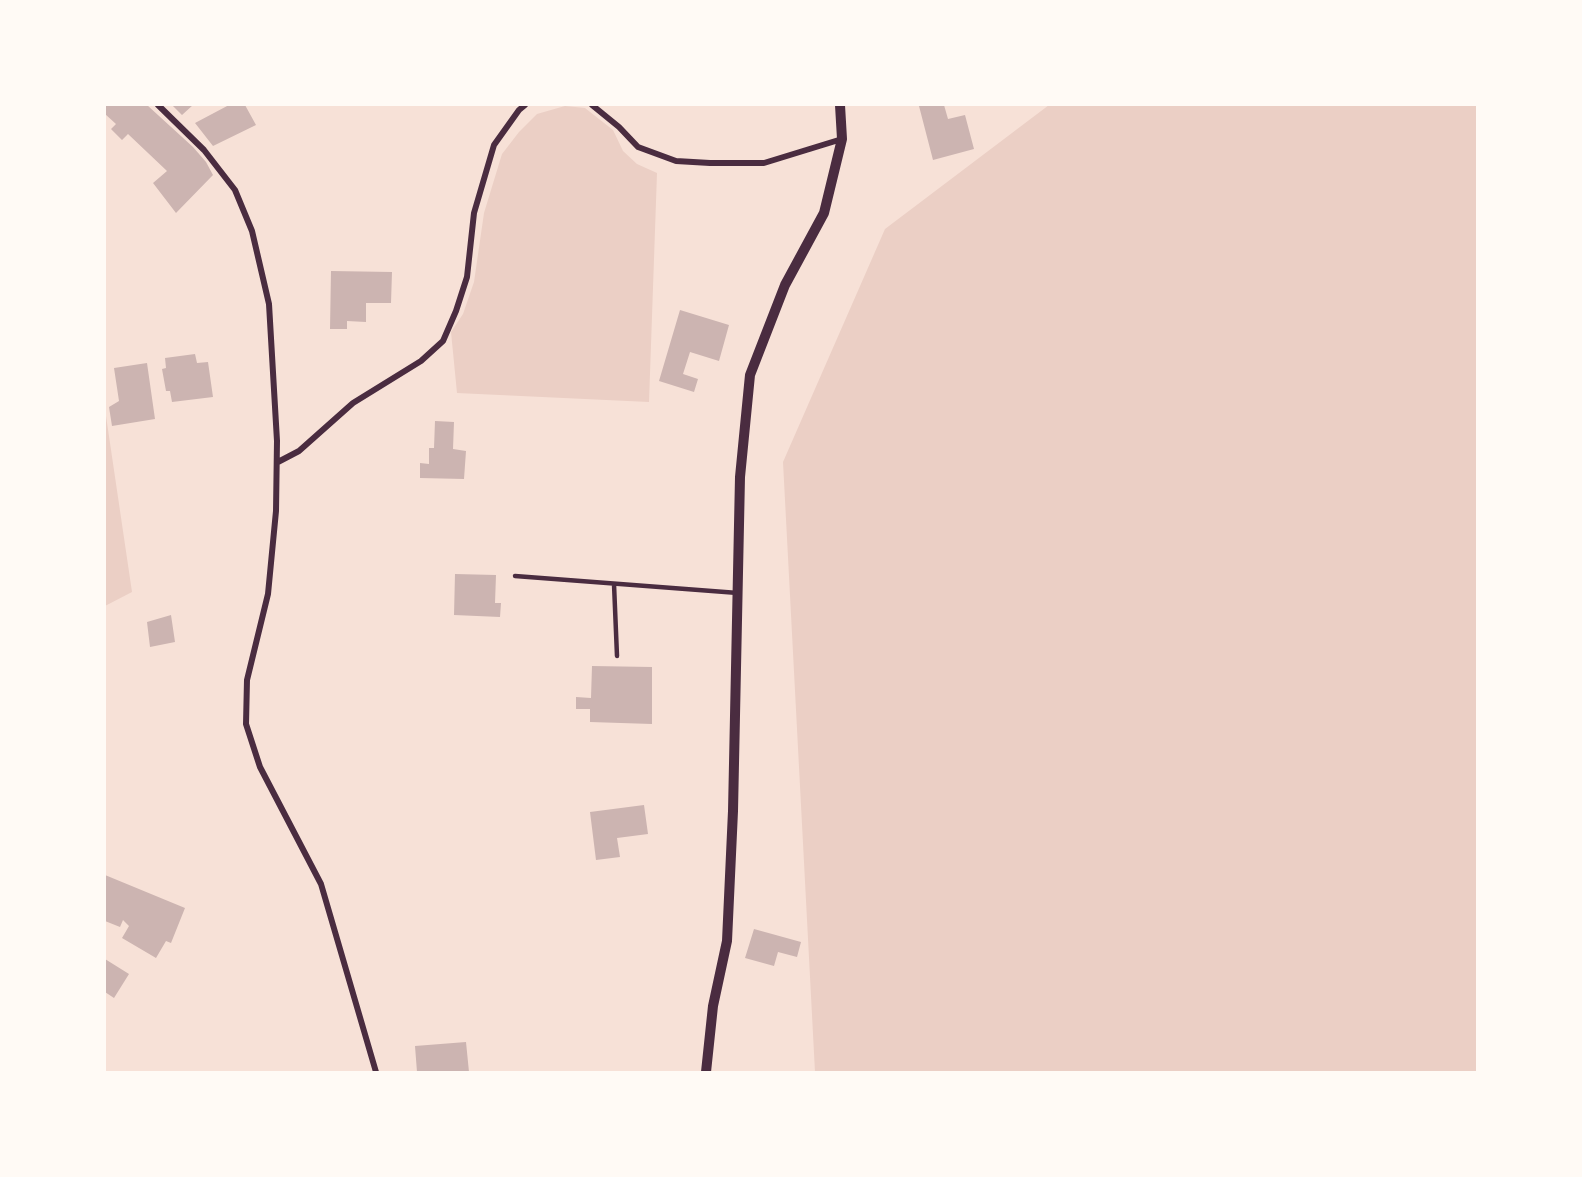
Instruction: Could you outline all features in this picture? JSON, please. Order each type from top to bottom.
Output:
[{"type":"street","points":[[158,105],[204,150],[235,190],[252,231],[269,304],[278,462],[276,511],[268,594],[246,680],[246,724],[260,767],[321,884],[375,1072]]},
{"type":"street","points":[[278,462],[299,451],[353,403],[421,361],[443,340],[456,311],[467,277],[474,213],[494,145],[525,105]]},
{"type":"street","points":[[592,105],[619,126],[638,147],[676,161],[764,163],[842,139]]},
{"type":"street","points":[[706,1072],[713,1006],[727,940],[733,811],[740,477],[750,375],[785,285],[824,213],[842,139],[840,105]]},
{"type":"lane","points":[[515,576],[738,593]]},
{"type":"lane","points":[[614,584],[617,656]]},
{"type":"shaded area","points":[[1049,105],[1477,105],[1477,1072],[815,1072],[783,462],[885,229]]},
{"type":"shaded area","points":[[565,106],[585,108],[613,130],[623,151],[637,164],[657,173],[649,402],[457,393],[451,332],[463,314],[474,282],[484,213],[502,154],[537,114]]},
{"type":"shaded area","points":[[105,416],[132,592],[105,606]]},
{"type":"building","points":[[105,105],[147,105],[206,162],[213,175],[176,213],[153,183],[167,171],[128,134],[122,140],[111,129],[116,124],[105,114]]},
{"type":"building","points":[[172,105],[193,105],[182,115]]},
{"type":"building","points":[[229,105],[245,105],[256,125],[213,146],[195,123]]},
{"type":"building","points":[[944,105],[948,119],[965,115],[974,149],[933,160],[919,106]]},
{"type":"building","points":[[331,271],[392,272],[391,303],[366,303],[366,322],[347,321],[347,329],[330,329]]},
{"type":"building","points":[[680,310],[729,325],[719,361],[690,352],[683,374],[698,379],[694,392],[659,381]]},
{"type":"building","points":[[195,354],[197,363],[208,362],[213,397],[172,402],[170,391],[166,391],[162,369],[166,368],[165,358]]},
{"type":"building","points":[[147,363],[155,419],[112,426],[109,407],[119,401],[114,368]]},
{"type":"building","points":[[435,421],[454,422],[453,449],[466,451],[464,479],[420,478],[420,463],[429,464],[429,448],[434,448]]},
{"type":"building","points":[[455,574],[496,575],[495,603],[501,603],[500,617],[454,615]]},
{"type":"building","points":[[171,615],[175,642],[150,647],[147,622]]},
{"type":"building","points":[[592,666],[652,667],[652,724],[590,722],[590,709],[576,709],[576,697],[591,698]]},
{"type":"building","points":[[644,805],[648,834],[617,838],[620,857],[596,860],[590,812]]},
{"type":"building","points":[[105,875],[185,908],[171,943],[166,941],[156,958],[122,938],[129,926],[123,920],[120,927],[105,921]]},
{"type":"building","points":[[754,929],[801,942],[797,957],[778,952],[774,966],[745,958]]},
{"type":"building","points":[[105,959],[129,974],[114,998],[105,992]]},
{"type":"building","points":[[466,1042],[469,1072],[417,1072],[415,1046]]}]
